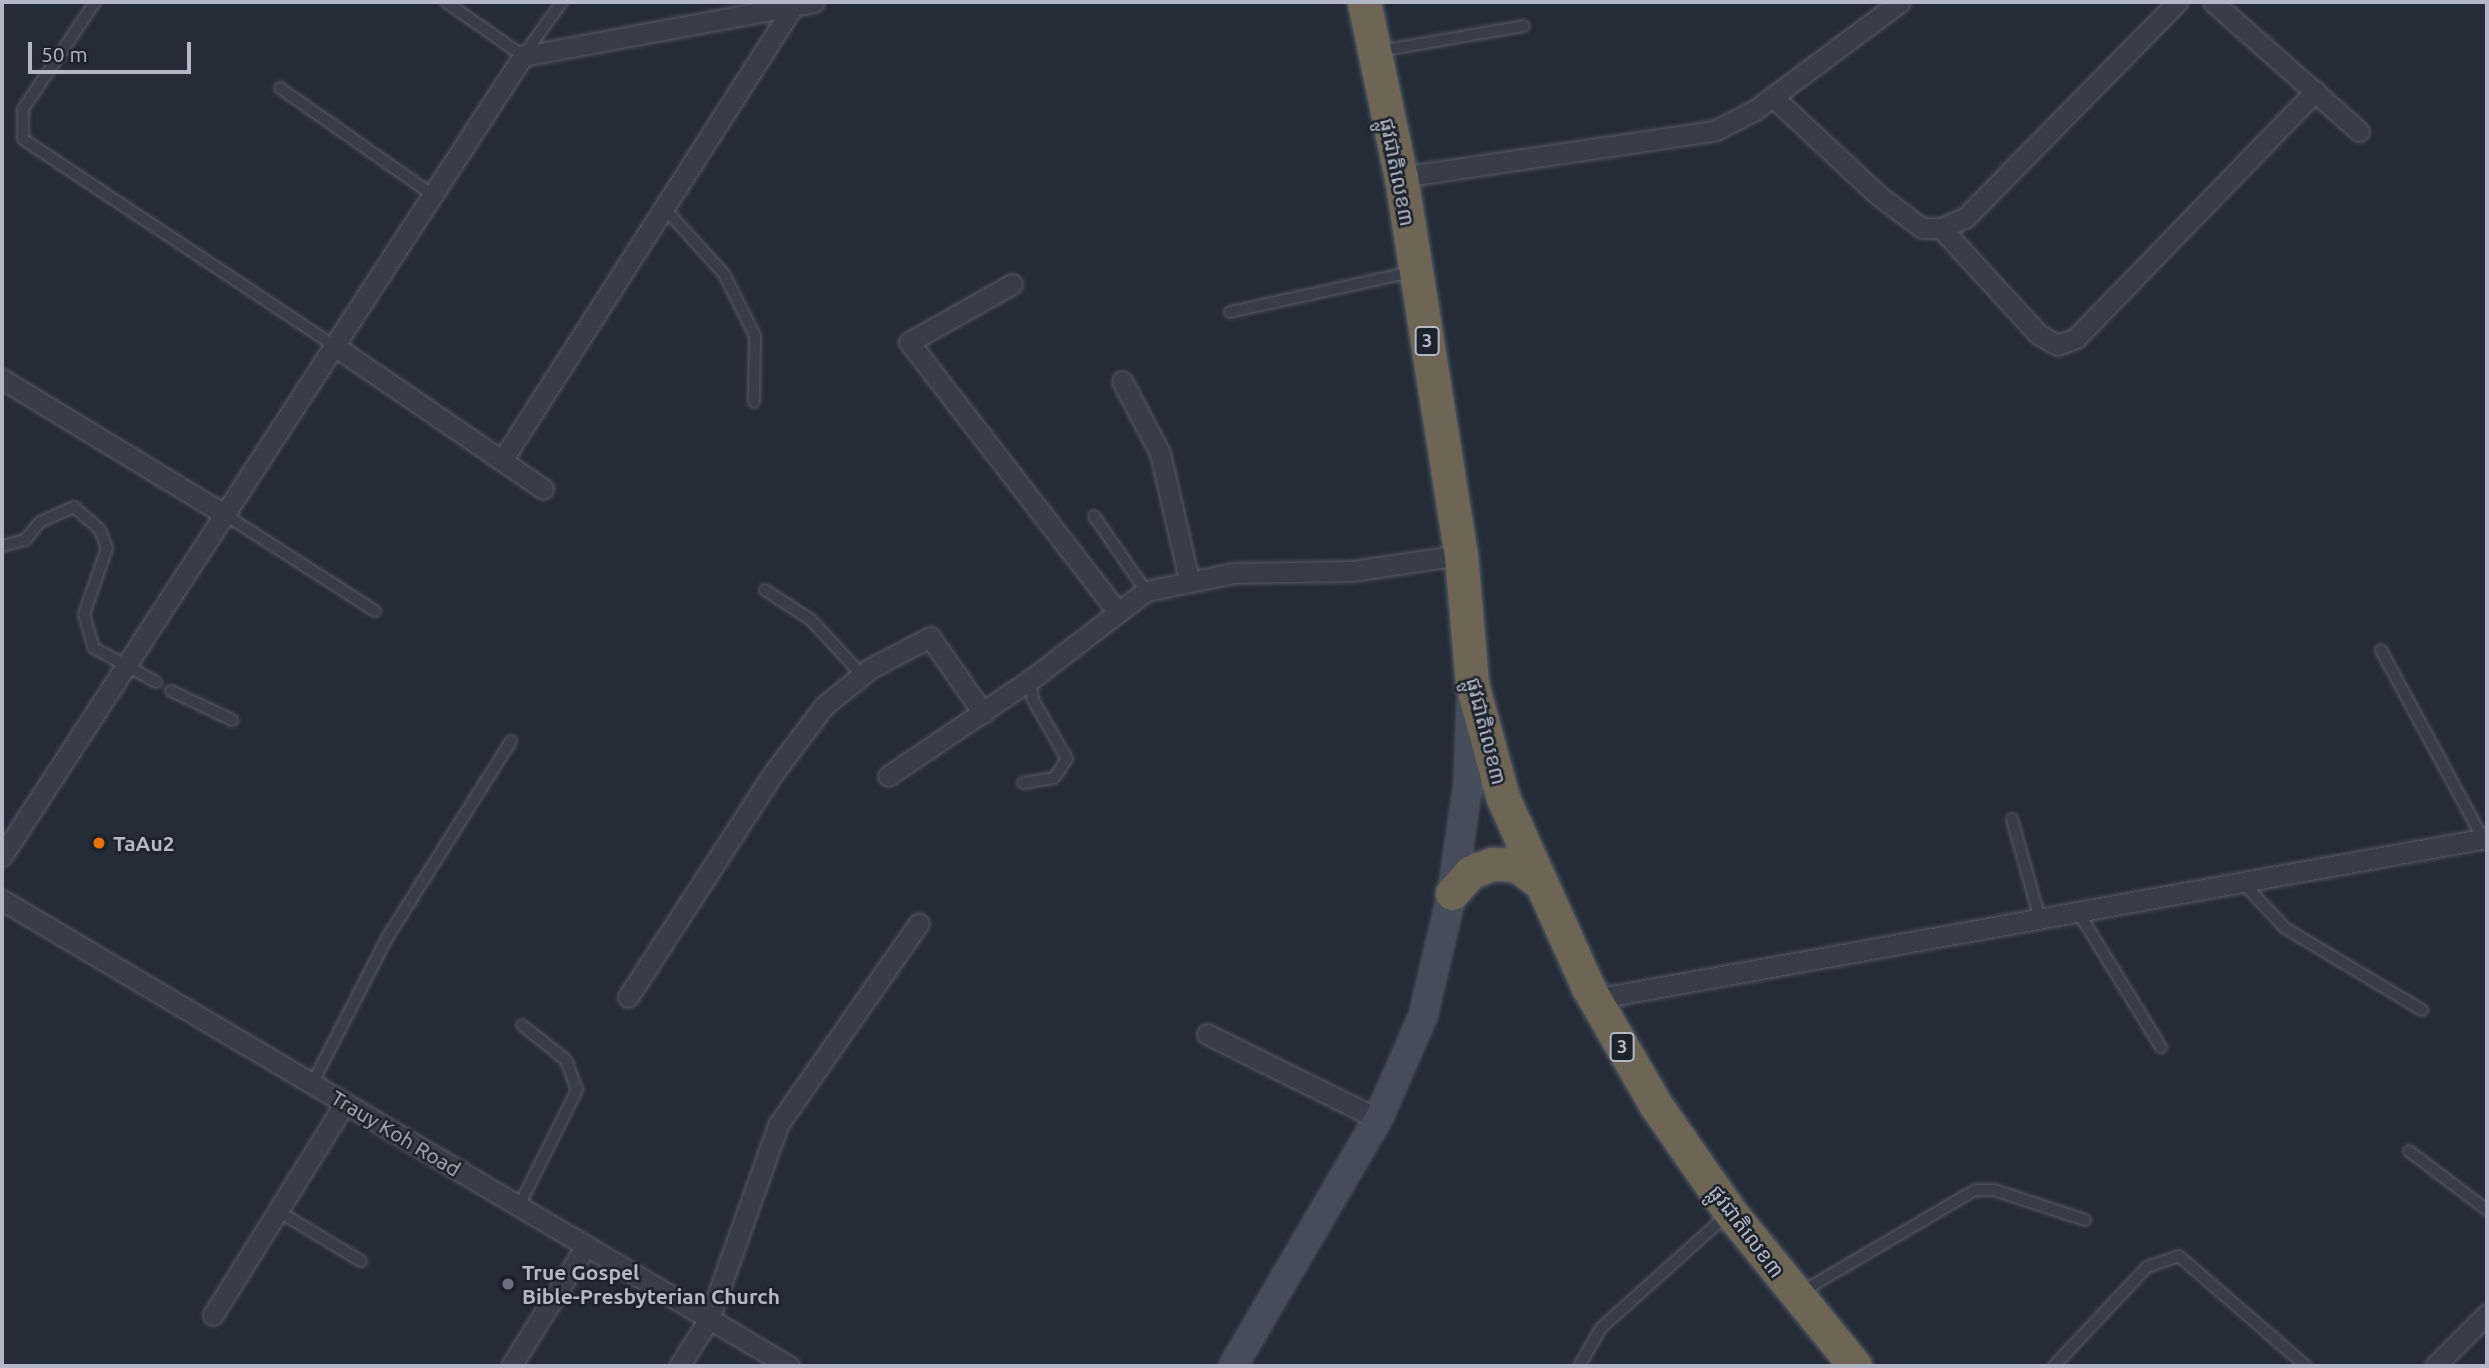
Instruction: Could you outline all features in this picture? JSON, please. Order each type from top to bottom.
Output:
[{"type":"highway","name":"ផ្លូវជាតិលេខ៣","points":[[1364,2],[1401,177],[1461,555],[1472,684],[1503,798],[1537,880],[1594,999],[1655,1104],[1730,1212],[1855,1366]]},
{"type":"highway","points":[[1452,893],[1471,872],[1492,864],[1516,865],[1537,880]]},
{"type":"street","points":[[2,856],[227,516],[523,56],[814,2]]},
{"type":"street","points":[[1401,177],[1672,142],[1714,131],[1773,97],[1900,2]]},
{"type":"street","points":[[1773,97],[1878,195],[1922,228],[1941,228],[1965,218],[2177,2]]},
{"type":"street","points":[[2213,2],[2359,131]]},
{"type":"street","points":[[503,459],[627,259],[666,210],[794,5]]},
{"type":"street","points":[[1941,228],[2038,334],[2057,345],[2066,341],[2315,91]]},
{"type":"street","points":[[1012,284],[909,342],[1118,612]]},
{"type":"street","points":[[336,347],[503,459],[543,489]]},
{"type":"street","points":[[2,379],[227,516]]},
{"type":"street","points":[[1122,381],[1160,453],[1189,580]]},
{"type":"street","points":[[888,776],[1030,680],[1146,591],[1189,580],[1352,571],[1461,555]]},
{"type":"street","points":[[628,997],[772,775],[824,706],[862,675],[930,637],[983,713]]},
{"type":"street","points":[[1233,1366],[1378,1119],[1423,1016],[1452,893],[1468,784],[1472,684]]},
{"type":"street","points":[[1594,999],[2076,909],[2485,838]]},
{"type":"street","name":"Trauy Koh Road","points":[[2,900],[789,1366]]},
{"type":"street","points":[[679,1366],[709,1319],[778,1125],[919,923]]},
{"type":"street","points":[[1207,1034],[1378,1119]]},
{"type":"street","points":[[213,1315],[345,1103]]},
{"type":"street","points":[[512,1366],[586,1246]]},
{"type":"street","points":[[2435,1366],[2487,1314]]},
{"type":"lane","points":[[95,2],[23,109],[23,139],[336,347]]},
{"type":"lane","points":[[446,2],[523,56],[562,2]]},
{"type":"lane","points":[[1374,52],[1524,26]]},
{"type":"lane","points":[[280,88],[433,196]]},
{"type":"lane","points":[[666,210],[724,274],[755,337],[754,402]]},
{"type":"lane","points":[[1230,312],[1416,271]]},
{"type":"lane","points":[[2,546],[24,540],[40,522],[74,507],[100,530],[107,548],[84,614],[94,648],[126,668],[156,682]]},
{"type":"lane","points":[[227,516],[375,611]]},
{"type":"lane","points":[[1094,516],[1146,591]]},
{"type":"lane","points":[[765,590],[811,620],[862,675]]},
{"type":"lane","points":[[2381,650],[2485,838]]},
{"type":"lane","points":[[1023,783],[1054,778],[1067,759],[1033,700],[1030,680]]},
{"type":"lane","points":[[171,691],[232,720]]},
{"type":"lane","points":[[312,1084],[387,938],[511,741]]},
{"type":"lane","points":[[2012,819],[2039,916]]},
{"type":"lane","points":[[2241,881],[2285,928],[2422,1010]]},
{"type":"lane","points":[[2076,909],[2161,1047]]},
{"type":"lane","points":[[519,1206],[577,1090],[566,1060],[522,1025]]},
{"type":"lane","points":[[2409,1152],[2487,1210]]},
{"type":"lane","points":[[1796,1295],[1975,1190],[1994,1190],[2085,1220]]},
{"type":"lane","points":[[278,1211],[361,1261]]},
{"type":"lane","points":[[1579,1366],[1601,1328],[1730,1212]]},
{"type":"lane","points":[[2054,1366],[2147,1267],[2179,1256],[2306,1366]]},
{"type":"place","name":"TaAu2","points":[[99,843]]},
{"type":"place","name":"True Gospel Bible-Presbyterian Church","points":[[508,1284]]}]
